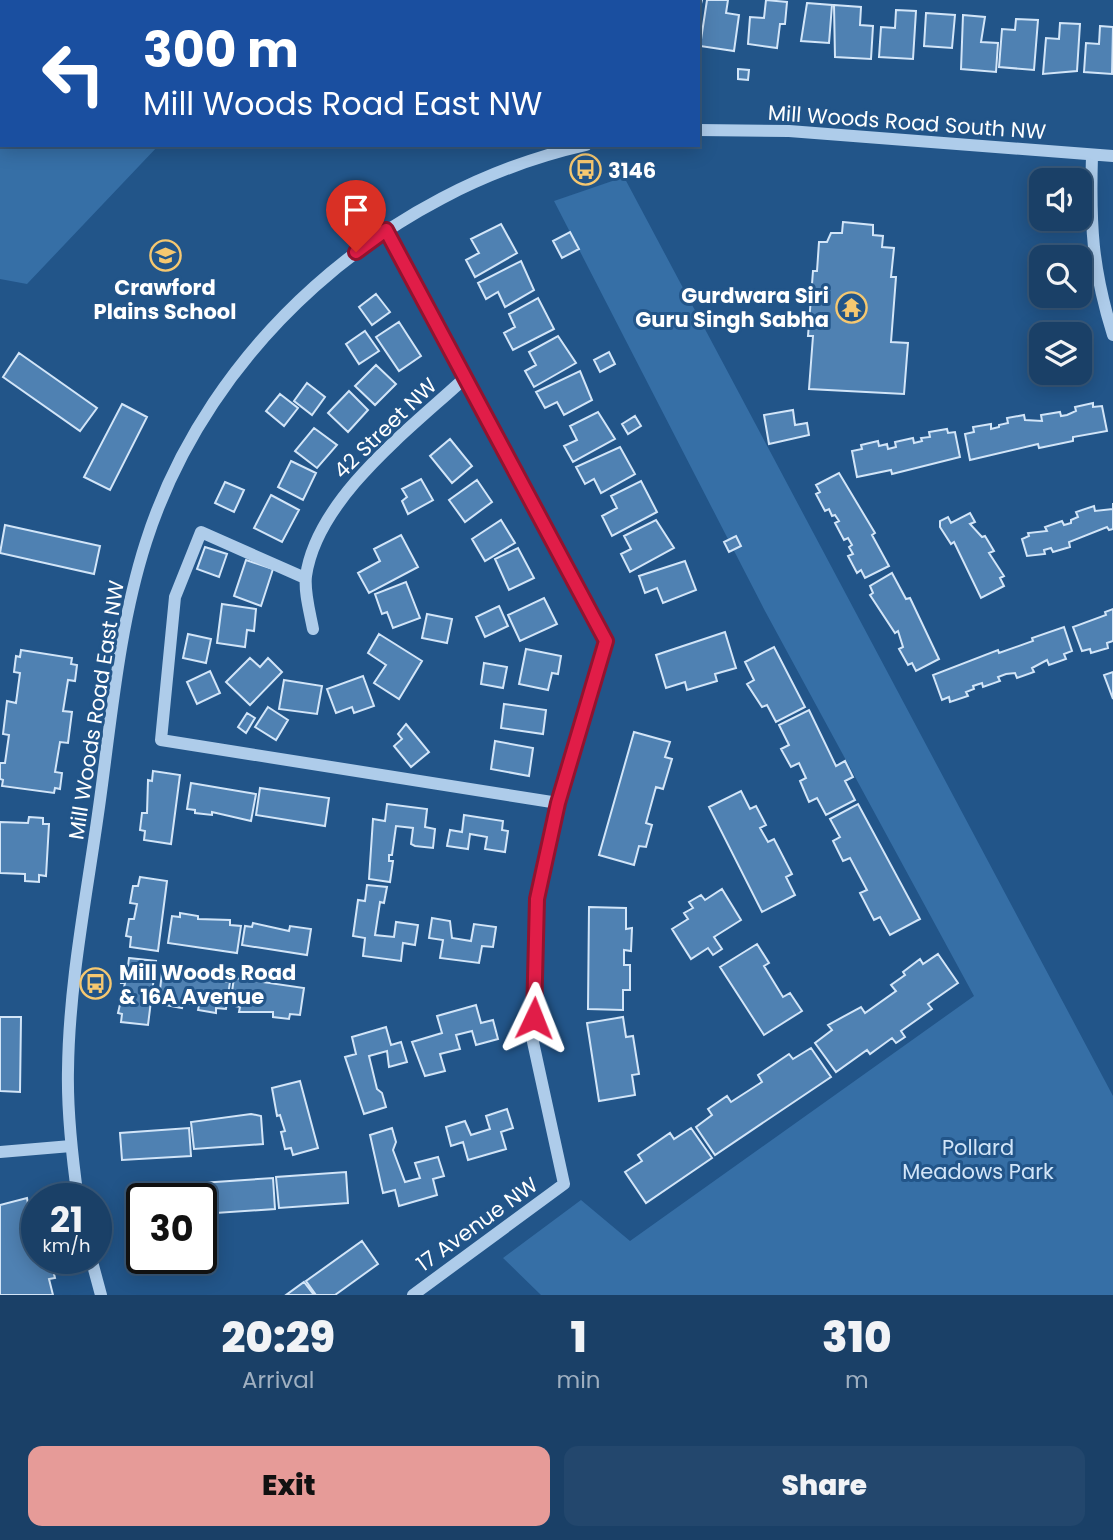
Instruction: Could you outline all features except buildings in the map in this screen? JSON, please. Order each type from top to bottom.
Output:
[{"type":"street","name":"Mill Woods Road South NW","points":[[700,130],[789,131],[1113,156]]},
{"type":"street","points":[[386,230],[485,178],[578,147]]},
{"type":"street","points":[[1092,155],[1092,248],[1098,286],[1111,321],[1113,335]]},
{"type":"street","name":"42 Street NW","points":[[386,230],[606,641],[558,803],[537,899],[533,1042],[537,1072],[564,1184]]},
{"type":"street","name":"Mill Woods Road East NW","points":[[76,1183],[71,1146],[68,1066],[76,975],[124,632],[145,544],[187,448],[239,369],[307,294],[386,230]]},
{"type":"street","name":"42 Street NW","points":[[313,629],[305,578],[312,553],[348,488],[466,377]]},
{"type":"street","points":[[305,578],[201,532],[175,597],[160,740],[558,803]]},
{"type":"street","points":[[0,1152],[71,1146]]},
{"type":"street","name":"17 Avenue NW","points":[[413,1295],[564,1184]]},
{"type":"street","points":[[95,1274],[101,1295]]},
{"type":"green space","points":[[0,147],[157,147],[27,284],[0,279]]},
{"type":"green space","name":"Pollard Meadows Park","points":[[624,177],[1113,1096],[1113,1295],[541,1295],[503,1258],[581,1200],[630,1241],[974,996],[765,611],[554,201]]},
{"type":"place","name":"3146","points":[[585,170]]},
{"type":"place","name":"Crawford Plains School","points":[[165,255]]},
{"type":"place","name":"Gurdwara Siri Guru Singh Sabha","points":[[852,307]]},
{"type":"place","name":"Mill Woods Road & 16A Avenue","points":[[96,984]]},
{"type":"route","points":[[356,252],[386,230],[606,641],[558,803],[537,899],[534,1018]]}]
